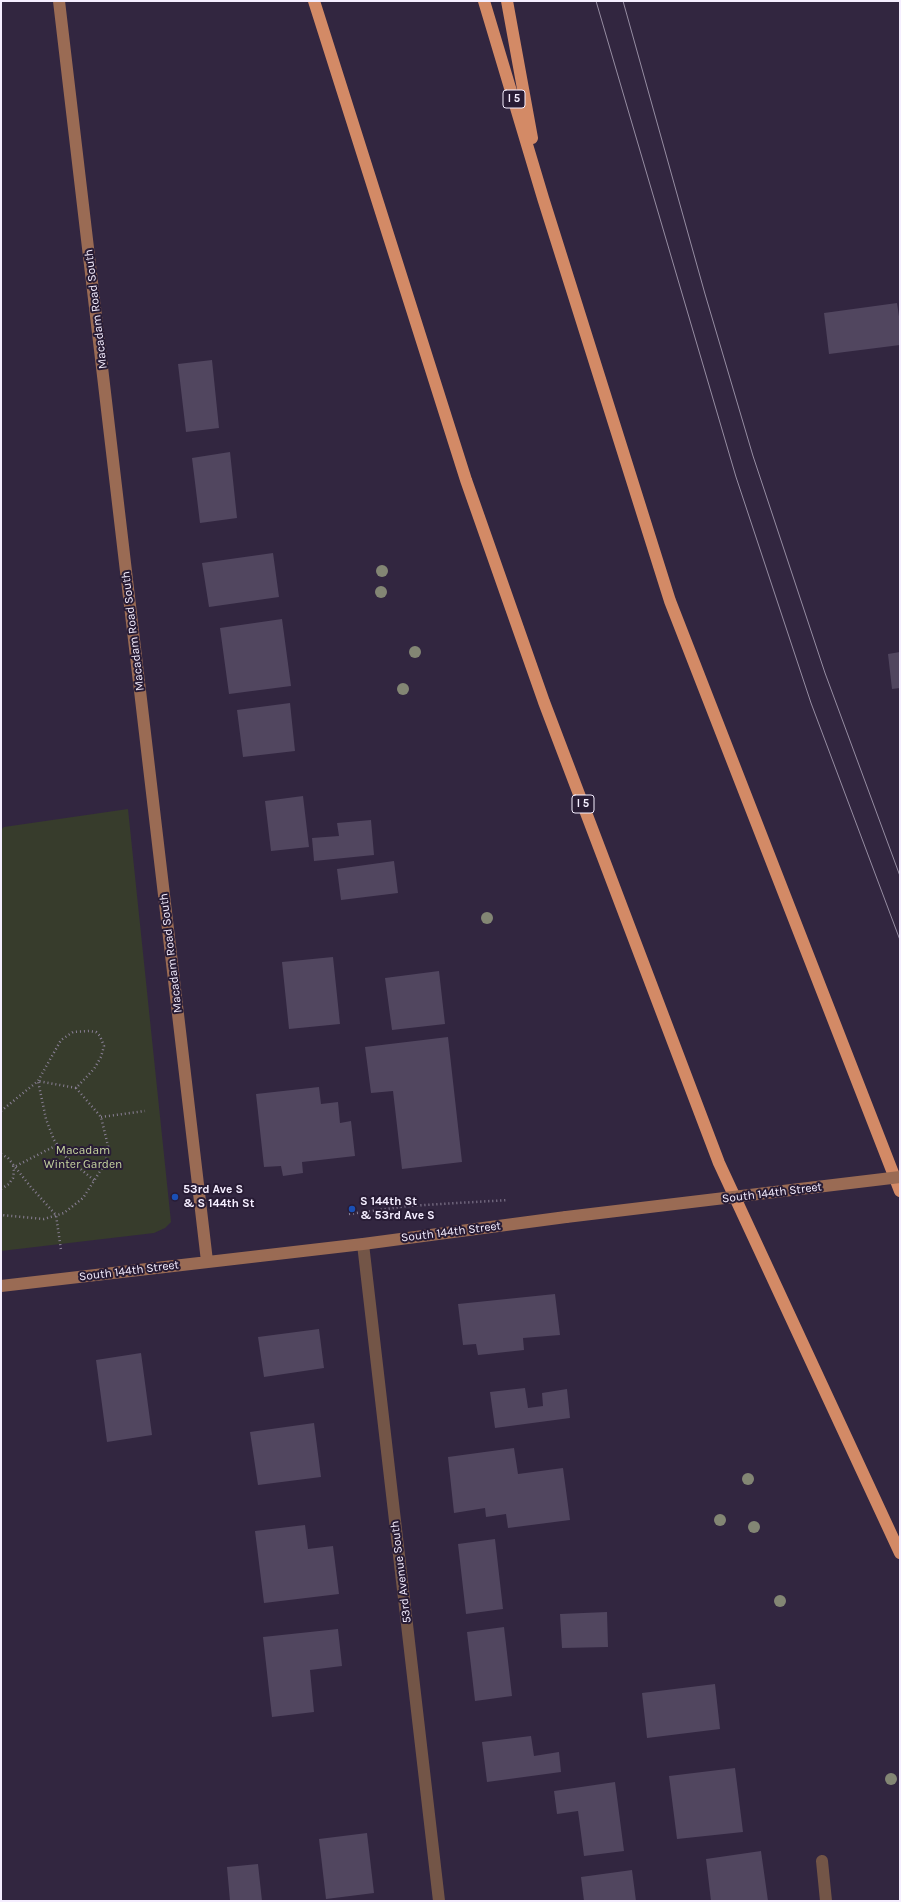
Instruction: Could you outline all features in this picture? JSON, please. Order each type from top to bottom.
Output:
[{"type":"highway","name":"I 5","points":[[312,1],[466,480],[547,710],[719,1163],[900,1553]]},
{"type":"highway","name":"I 5","points":[[484,1],[543,198],[670,601],[900,1191]]},
{"type":"highway","points":[[507,1],[543,198]]},
{"type":"street","name":"Macadam Road South","points":[[59,1],[207,1261]]},
{"type":"street","name":"South 144th Street","points":[[1,1286],[363,1244],[566,1217],[900,1177]]},
{"type":"street","name":"53rd Avenue South","points":[[363,1244],[439,1901]]},
{"type":"street","points":[[822,1861],[826,1901]]},
{"type":"path","points":[[1,1111],[38,1081],[61,1040],[73,1032],[96,1032],[100,1036],[104,1046],[101,1057],[94,1069],[76,1088]]},
{"type":"path","points":[[1,1216],[44,1219],[64,1213],[83,1198],[106,1162],[108,1146],[101,1117],[76,1088],[38,1081]]},
{"type":"path","points":[[38,1081],[46,1119],[57,1145],[66,1158],[95,1181]]},
{"type":"path","points":[[101,1117],[145,1111]]},
{"type":"path","points":[[16,1166],[57,1145]]},
{"type":"path","points":[[1,1154],[8,1158],[16,1166],[30,1186],[56,1215],[61,1250]]},
{"type":"path","points":[[1,1189],[9,1184],[13,1178],[13,1164]]},
{"type":"path","points":[[349,1214],[408,1206],[514,1200]]},
{"type":"green space","name":"Macadam Winter Garden","points":[[128,809],[171,1222],[165,1228],[154,1233],[1,1251],[1,830],[4,827]]},
{"type":"building","points":[[897,303],[900,323],[900,345],[829,354],[824,313]]},
{"type":"building","points":[[212,360],[219,428],[186,432],[178,364]]},
{"type":"building","points":[[230,452],[237,518],[200,523],[192,458]]},
{"type":"building","points":[[273,553],[279,597],[209,607],[202,563]]},
{"type":"building","points":[[282,619],[291,686],[229,694],[220,628]]},
{"type":"building","points":[[900,652],[900,688],[892,689],[888,654]]},
{"type":"building","points":[[290,703],[295,751],[243,757],[237,710]]},
{"type":"building","points":[[303,796],[309,847],[271,851],[265,801]]},
{"type":"building","points":[[371,820],[374,855],[314,861],[312,838],[339,836],[337,823]]},
{"type":"building","points":[[394,861],[398,893],[341,900],[337,869]]},
{"type":"building","points":[[333,957],[340,1024],[289,1029],[282,962]]},
{"type":"building","points":[[439,971],[445,1024],[392,1030],[385,978]]},
{"type":"building","points":[[448,1037],[462,1162],[402,1169],[393,1091],[371,1093],[365,1047]]},
{"type":"building","points":[[319,1087],[321,1104],[338,1102],[340,1123],[351,1121],[355,1156],[302,1162],[303,1173],[283,1176],[281,1166],[264,1167],[256,1094]]},
{"type":"building","points":[[555,1294],[560,1335],[523,1338],[524,1350],[478,1355],[476,1344],[463,1345],[458,1304]]},
{"type":"building","points":[[319,1329],[324,1368],[264,1377],[258,1337]]},
{"type":"building","points":[[141,1353],[152,1435],[107,1442],[96,1360]]},
{"type":"building","points":[[525,1388],[528,1408],[543,1406],[542,1393],[567,1389],[570,1418],[495,1428],[490,1392]]},
{"type":"building","points":[[314,1423],[321,1477],[258,1485],[250,1432]]},
{"type":"building","points":[[514,1448],[518,1474],[563,1468],[570,1520],[508,1528],[506,1514],[486,1517],[485,1508],[454,1513],[448,1457]]},
{"type":"building","points":[[305,1525],[308,1549],[333,1546],[339,1594],[264,1603],[255,1531]]},
{"type":"building","points":[[495,1539],[503,1609],[466,1614],[458,1544]]},
{"type":"building","points":[[607,1612],[608,1647],[562,1648],[560,1614]]},
{"type":"building","points":[[504,1627],[512,1696],[475,1701],[467,1632]]},
{"type":"building","points":[[338,1629],[342,1666],[310,1670],[314,1712],[272,1717],[263,1637]]},
{"type":"building","points":[[715,1684],[720,1729],[647,1738],[642,1693]]},
{"type":"building","points":[[531,1736],[534,1756],[559,1752],[561,1772],[487,1782],[482,1742]]},
{"type":"building","points":[[735,1768],[743,1832],[677,1839],[669,1776]]},
{"type":"building","points":[[615,1782],[624,1851],[584,1856],[578,1811],[557,1814],[554,1791]]},
{"type":"building","points":[[367,1833],[374,1893],[326,1899],[319,1839]]},
{"type":"building","points":[[761,1851],[768,1901],[711,1901],[706,1859]]},
{"type":"building","points":[[258,1864],[262,1901],[230,1901],[227,1867]]},
{"type":"building","points":[[632,1870],[636,1901],[584,1901],[581,1877]]},
{"type":"tram line","points":[[596,1],[736,477],[811,703],[900,940]]},
{"type":"tram line","points":[[623,1],[705,294],[753,456],[825,673],[900,876]]},
{"type":"place","name":"53rd Ave S & S 144th St","points":[[175,1197]]},
{"type":"place","name":"S 144th St & 53rd Ave S","points":[[352,1209]]}]
